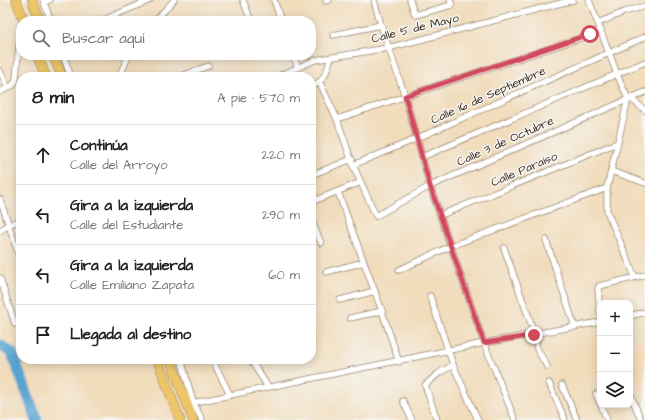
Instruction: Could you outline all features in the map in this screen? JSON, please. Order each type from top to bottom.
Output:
[{"type":"highway","points":[[16,0],[22,16]]},
{"type":"highway","points":[[32,0],[38,16]]},
{"type":"highway","points":[[39,60],[44,72]]},
{"type":"highway","points":[[56,60],[64,72]]},
{"type":"highway","points":[[158,364],[180,420]]},
{"type":"highway","points":[[172,364],[190,403],[193,420]]},
{"type":"street","points":[[113,16],[150,0]]},
{"type":"street","points":[[160,16],[174,0]]},
{"type":"street","points":[[243,0],[248,16]]},
{"type":"street","points":[[274,0],[279,16]]},
{"type":"street","points":[[374,0],[388,48],[405,96],[430,186],[484,343],[515,420]]},
{"type":"street","points":[[410,0],[415,15],[452,5],[450,0]]},
{"type":"street","name":"Calle 5 de Mayo","points":[[316,60],[388,48],[572,0]]},
{"type":"street","points":[[590,0],[617,74],[629,98],[645,110]]},
{"type":"street","points":[[635,0],[638,7]]},
{"type":"street","points":[[46,1],[50,16]]},
{"type":"street","points":[[598,23],[638,7],[645,6]]},
{"type":"street","points":[[333,35],[381,25]]},
{"type":"street","points":[[337,119],[584,37],[601,30]]},
{"type":"street","name":"Calle 16 de Septiembre","points":[[316,173],[353,162],[417,138],[645,37]]},
{"type":"street","points":[[316,85],[320,84],[328,70],[331,57]]},
{"type":"street","points":[[17,72],[18,60]]},
{"type":"street","points":[[64,60],[65,72]]},
{"type":"street","points":[[121,72],[127,60]]},
{"type":"street","points":[[295,60],[298,68]]},
{"type":"street","name":"Calle 5 de Mayo","points":[[288,72],[315,60]]},
{"type":"street","points":[[422,157],[645,62]]},
{"type":"street","points":[[192,72],[208,66]]},
{"type":"street","points":[[0,71],[8,88]]},
{"type":"street","points":[[0,92],[13,85],[16,79]]},
{"type":"street","points":[[316,200],[361,182],[337,119],[320,84]]},
{"type":"street","name":"Calle 3 de Octubre","points":[[361,182],[376,216],[430,186],[645,92]]},
{"type":"street","points":[[629,98],[617,142],[607,188],[607,211],[636,277]]},
{"type":"street","name":"Calle Paraíso","points":[[441,216],[617,142]]},
{"type":"street","points":[[611,172],[645,183]]},
{"type":"street","points":[[399,270],[451,246],[607,188]]},
{"type":"street","points":[[338,192],[382,310],[399,362]]},
{"type":"street","points":[[0,199],[16,248]]},
{"type":"street","points":[[0,231],[8,225],[16,222]]},
{"type":"street","points":[[316,231],[321,243]]},
{"type":"street","points":[[546,240],[575,327]]},
{"type":"street","points":[[504,248],[534,335],[537,349],[547,366]]},
{"type":"street","points":[[326,272],[364,262]]},
{"type":"street","points":[[599,300],[599,286],[645,275]]},
{"type":"street","points":[[0,278],[15,324]]},
{"type":"street","points":[[340,300],[375,291]]},
{"type":"street","points":[[430,296],[454,365],[478,420]]},
{"type":"street","points":[[350,318],[382,310]]},
{"type":"street","points":[[633,315],[645,312]]},
{"type":"street","points":[[190,403],[399,362],[484,343],[597,323]]},
{"type":"street","points":[[182,364],[190,403],[202,420]]},
{"type":"street","points":[[214,364],[230,395]]},
{"type":"street","points":[[253,364],[268,387]]},
{"type":"street","points":[[437,420],[425,385],[439,373],[454,365]]},
{"type":"street","points":[[549,383],[565,420]]},
{"type":"street","points":[[562,385],[577,420]]},
{"type":"street","points":[[633,400],[642,420]]},
{"type":"street","points":[[403,401],[412,420]]},
{"type":"street","points":[[602,408],[607,420]]},
{"type":"waterway","points":[[0,345],[12,353],[16,364]]},
{"type":"waterway","points":[[16,364],[37,420]]},
{"type":"route","points":[[534,335],[484,343],[430,186],[405,96],[590,34]]}]
